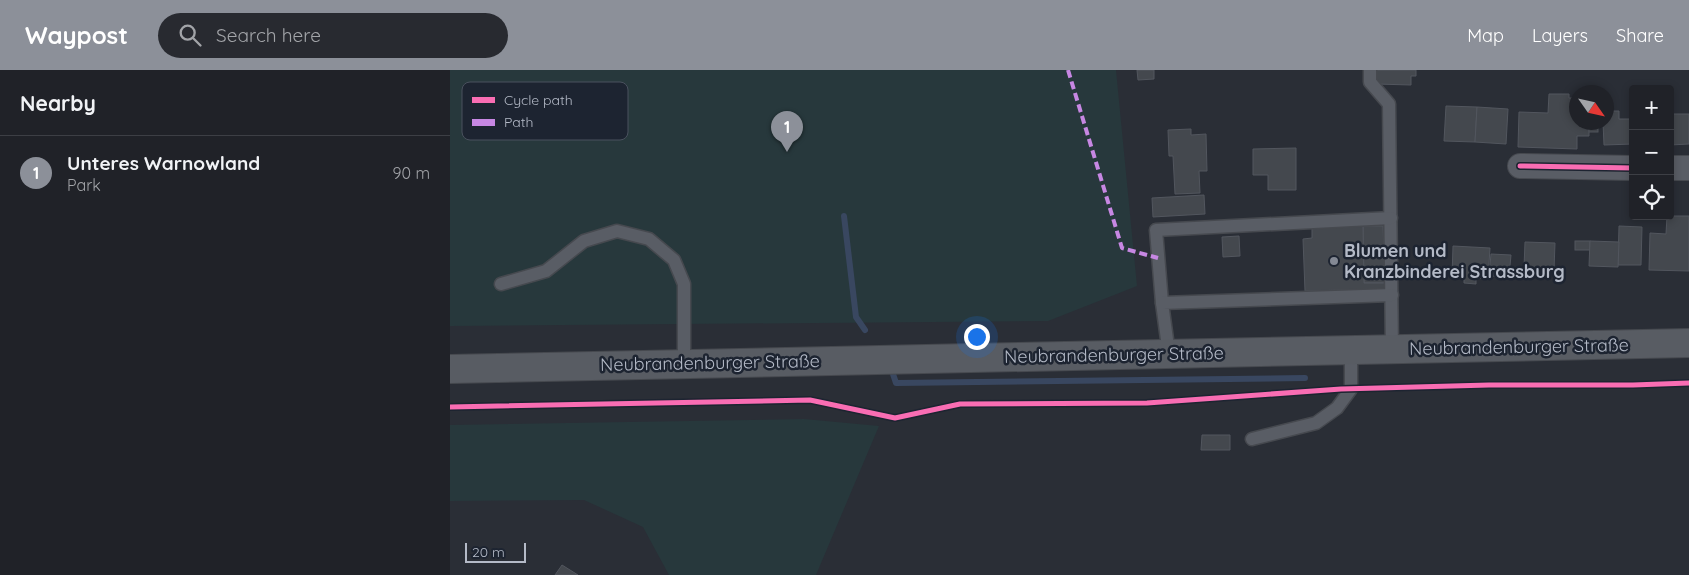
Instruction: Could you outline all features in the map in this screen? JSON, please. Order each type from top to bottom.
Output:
[{"type":"main road","name":"Neubrandenburger Straße","points":[[450,369],[1689,343]]},
{"type":"street","points":[[1520,166],[1629,168]]},
{"type":"street","points":[[1674,168],[1689,168]]},
{"type":"lane","points":[[1370,70],[1370,82],[1389,104],[1392,350]]},
{"type":"lane","points":[[1169,354],[1162,303],[1156,230],[1391,218]]},
{"type":"lane","points":[[501,284],[546,271],[584,241],[617,231],[649,239],[674,260],[684,284],[684,363]]},
{"type":"lane","points":[[1162,303],[1392,295]]},
{"type":"lane","points":[[1252,439],[1316,424],[1337,408],[1351,389],[1351,351]]},
{"type":"shaded area","points":[[450,70],[1116,70],[1137,286],[1048,321],[450,326]]},
{"type":"shaded area","points":[[804,419],[879,426],[816,575],[669,575],[643,527],[584,500],[450,501],[450,425]]},
{"type":"building","points":[[1137,70],[1154,70],[1154,79],[1138,80]]},
{"type":"building","points":[[1376,70],[1416,70],[1416,76],[1411,76],[1411,85],[1376,84]]},
{"type":"building","points":[[1549,94],[1569,94],[1569,130],[1589,130],[1589,136],[1577,136],[1577,149],[1518,147],[1519,112],[1548,113]]},
{"type":"building","points":[[1446,106],[1477,107],[1475,142],[1444,141]]},
{"type":"building","points":[[1477,107],[1508,109],[1506,144],[1475,142]]},
{"type":"building","points":[[1614,111],[1619,111],[1619,119],[1629,119],[1629,144],[1604,145],[1603,130],[1614,130]]},
{"type":"building","points":[[1674,114],[1689,114],[1689,144],[1674,145]]},
{"type":"building","points":[[1191,129],[1191,135],[1206,134],[1207,171],[1199,171],[1200,193],[1175,194],[1173,156],[1169,156],[1168,130]]},
{"type":"building","points":[[1589,130],[1598,130],[1598,132],[1589,132]]},
{"type":"building","points":[[1296,148],[1296,190],[1268,190],[1268,175],[1253,175],[1253,149]]},
{"type":"building","points":[[1204,195],[1205,214],[1153,217],[1152,198]]},
{"type":"building","points":[[1674,216],[1689,216],[1689,271],[1649,270],[1650,233],[1666,234],[1667,220],[1674,220]]},
{"type":"building","points":[[1363,226],[1383,226],[1385,283],[1364,283]]},
{"type":"building","name":"Blumen und Kranzbinderei Strassburg","points":[[1363,226],[1364,283],[1385,283],[1385,289],[1305,291],[1303,239],[1312,238],[1312,228]]},
{"type":"building","points":[[1619,226],[1642,227],[1641,265],[1618,265]]},
{"type":"building","points":[[1239,236],[1240,256],[1223,257],[1222,237]]},
{"type":"building","points":[[1575,241],[1590,241],[1590,250],[1575,250]]},
{"type":"building","points":[[1590,241],[1619,242],[1618,267],[1589,266]]},
{"type":"building","points":[[1525,242],[1555,243],[1554,270],[1524,268]]},
{"type":"building","points":[[1453,246],[1490,248],[1488,279],[1476,278],[1476,284],[1464,283],[1464,277],[1452,277]]},
{"type":"building","points":[[1491,254],[1511,255],[1509,277],[1489,276]]},
{"type":"building","points":[[1202,435],[1230,435],[1230,450],[1201,450]]},
{"type":"building","points":[[562,565],[578,575],[555,575]]},
{"type":"waterway","points":[[844,216],[856,317],[865,330]]},
{"type":"waterway","points":[[893,374],[896,383],[1305,378]]},
{"type":"marked path","points":[[1068,70],[1122,248],[1158,258]]},
{"type":"cycle path","points":[[1520,166],[1629,168]]},
{"type":"cycle path","points":[[450,407],[810,400],[895,418],[960,404],[1147,403],[1341,389],[1689,383]]},
{"type":"place","name":"Unteres Warnowland","points":[[787,152]]},
{"type":"place","name":"Blumen und Kranzbinderei Strassburg","points":[[1334,261]]}]
